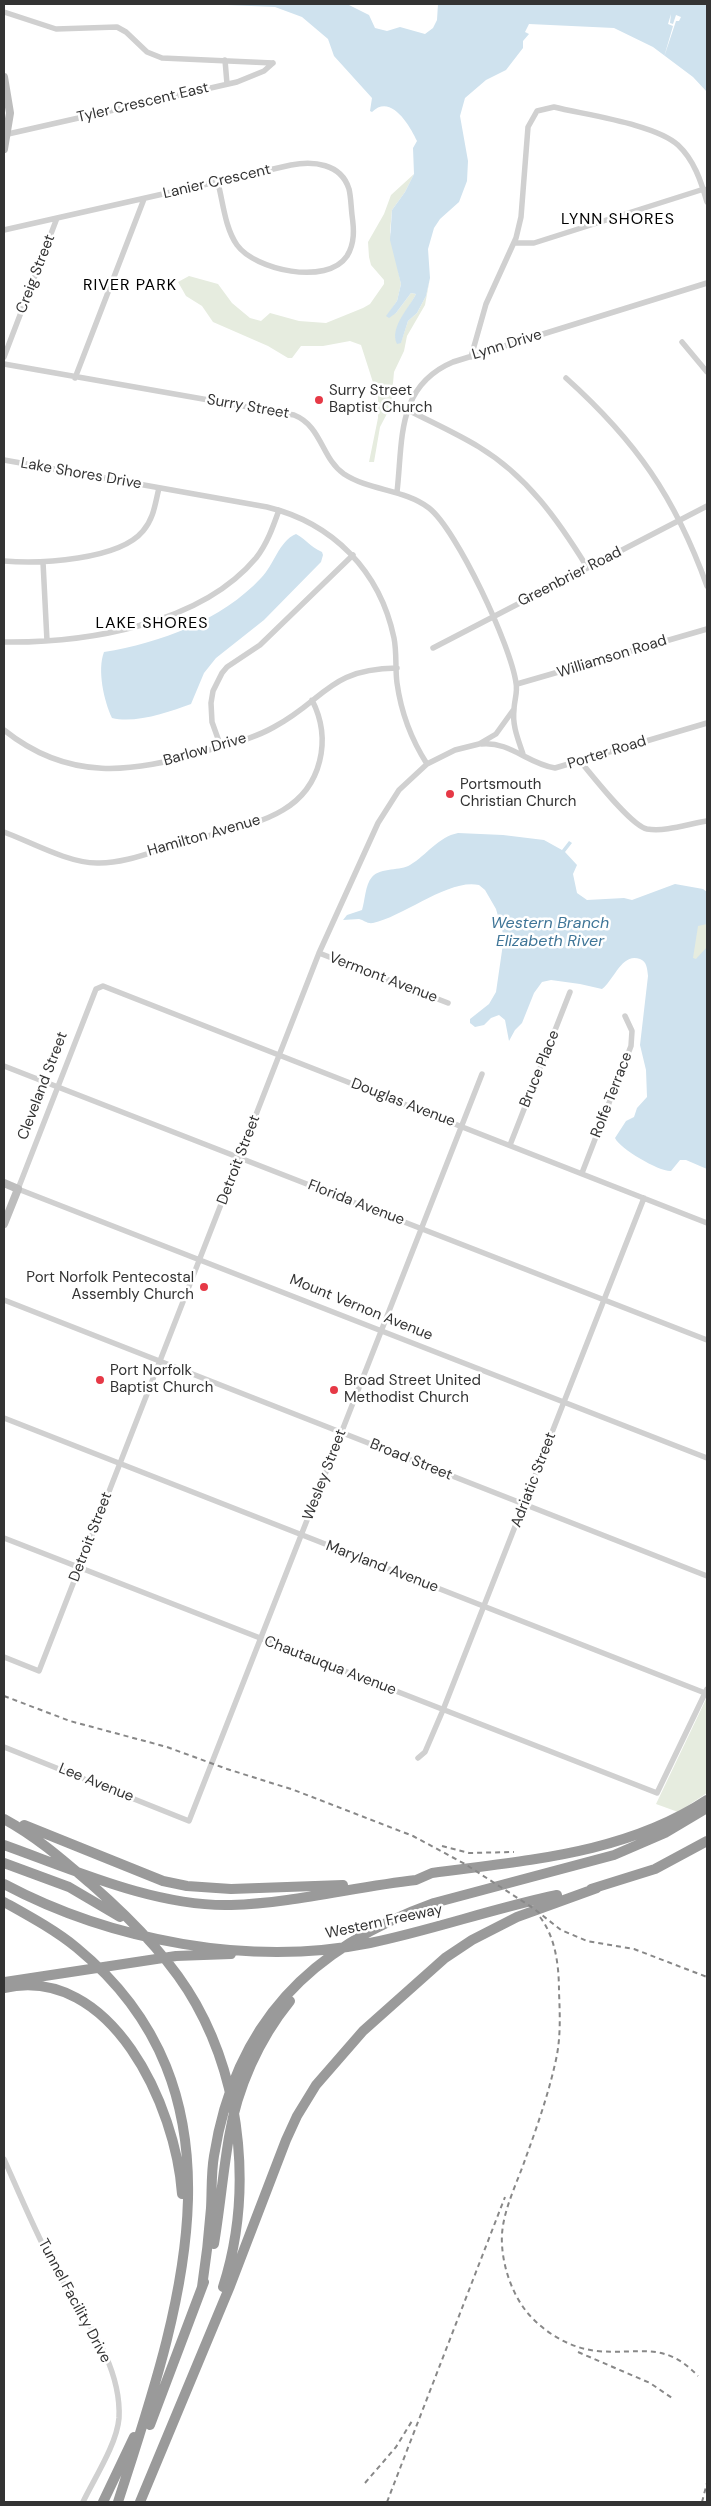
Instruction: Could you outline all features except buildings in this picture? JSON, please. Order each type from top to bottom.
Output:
[{"type":"highway","points":[[4,1818],[108,1857],[163,1881],[208,1889],[384,1883],[416,1880],[432,1874],[553,1857],[600,1847],[666,1823],[707,1800]]},
{"type":"highway","points":[[118,2502],[202,2287],[214,2243],[217,2187],[214,2157],[224,2106],[248,2046],[286,1997],[313,1970],[331,1957],[377,1927],[411,1911],[434,1903],[614,1855],[665,1834],[707,1808]]},
{"type":"highway","points":[[4,1818],[48,1846],[110,1900],[147,1940],[176,1975],[196,2004],[221,2064],[231,2101],[239,2147],[241,2186],[236,2238],[226,2278],[205,2343]]},
{"type":"highway","name":"Western Freeway","points":[[4,1884],[92,1922],[171,1941],[267,1953],[329,1950],[369,1944],[444,1926],[531,1900],[597,1888],[655,1869],[707,1841]]},
{"type":"highway","points":[[8,1847],[121,1886],[186,1902],[230,1905],[308,1897],[384,1883]]},
{"type":"highway","points":[[4,1863],[69,1887],[89,1897],[127,1922],[147,1940]]},
{"type":"highway","points":[[140,2502],[230,2286],[297,2116],[316,2085],[347,2047],[445,1958],[472,1940],[517,1916],[597,1888]]},
{"type":"highway","points":[[4,1902],[57,1933],[89,1958],[112,1982],[133,2008],[157,2049],[170,2078],[179,2109],[187,2161],[187,2241],[172,2324],[151,2400],[118,2502]]},
{"type":"highway","points":[[4,1982],[176,1956],[267,1953]]},
{"type":"highway","points":[[4,1988],[42,1986],[61,1990],[78,1997],[103,2016],[137,2060],[162,2107],[180,2173],[183,2213],[182,2273]]},
{"type":"highway","points":[[104,2502],[151,2400]]},
{"type":"street","points":[[4,12],[56,29],[117,27],[126,32],[147,52],[162,58],[225,60],[227,84]]},
{"type":"street","name":"Tyler Crescent East","points":[[8,134],[227,84],[264,71],[273,63],[225,60]]},
{"type":"street","points":[[4,77],[10,113],[4,149]]},
{"type":"street","points":[[471,357],[486,304],[514,243],[521,217],[528,127],[533,116],[542,109],[554,107],[662,134],[687,155],[704,190],[707,202]]},
{"type":"street","name":"Lanier Crescent","points":[[4,230],[303,163],[328,166],[340,175],[349,189],[354,233],[351,249],[344,259],[330,268],[299,272],[278,268],[250,258],[240,250],[231,235],[218,183]]},
{"type":"street","points":[[514,243],[534,243],[704,190]]},
{"type":"street","points":[[75,378],[144,199]]},
{"type":"street","name":"Creig Street","points":[[4,357],[57,218]]},
{"type":"street","name":"Lynn Drive","points":[[398,492],[408,410],[412,396],[424,380],[442,366],[707,283]]},
{"type":"street","points":[[682,342],[707,372]]},
{"type":"street","name":"Surry Street","points":[[4,364],[294,415],[308,422],[314,429],[330,459],[343,473],[398,492],[424,504],[444,522],[506,645],[517,684],[514,725],[523,754]]},
{"type":"street","points":[[566,378],[599,408],[640,455],[680,520],[707,586]]},
{"type":"street","points":[[408,410],[474,444],[508,468],[550,510],[587,567]]},
{"type":"street","name":"Lake Shores Drive","points":[[4,460],[279,510],[314,524],[353,555],[370,576],[386,607],[394,639],[397,683],[404,718],[410,734],[427,764]]},
{"type":"street","name":"Lake Shores Drive","points":[[4,561],[43,562],[99,553],[136,538],[153,514],[159,488]]},
{"type":"street","name":"Greenbrier Road","points":[[433,648],[707,506]]},
{"type":"street","points":[[4,642],[47,642],[122,630],[175,612],[206,598],[234,579],[256,557],[271,532],[279,510]]},
{"type":"street","points":[[220,747],[211,713],[213,691],[222,673],[260,645],[353,555]]},
{"type":"street","points":[[43,562],[47,642]]},
{"type":"street","name":"Williamson Road","points":[[517,684],[707,629]]},
{"type":"street","name":"Barlow Drive","points":[[4,730],[37,752],[68,763],[98,769],[128,769],[150,766],[220,747],[272,728],[330,685],[347,675],[365,670],[397,668]]},
{"type":"street","name":"Hamilton Avenue","points":[[4,832],[78,861],[108,863],[246,824],[282,811],[304,792],[319,764],[322,731],[312,700]]},
{"type":"street","name":"Detroit Street","points":[[4,1657],[39,1671],[319,953],[346,890],[386,807],[409,778],[427,764],[455,750],[479,744],[496,734],[514,709]]},
{"type":"street","name":"Porter Road","points":[[479,744],[505,746],[547,767],[555,768],[707,723]]},
{"type":"street","points":[[580,761],[631,819],[642,828],[665,829],[707,821]]},
{"type":"street","name":"Vermont Avenue","points":[[319,953],[448,1003]]},
{"type":"street","name":"Douglas Avenue","points":[[98,987],[103,986],[707,1223]]},
{"type":"street","name":"Cleveland Street","points":[[4,1224],[98,987]]},
{"type":"street","name":"Bruce Place","points":[[510,1145],[570,992]]},
{"type":"street","name":"Rolfe Terrace","points":[[582,1173],[631,1046],[632,1031],[625,1016]]},
{"type":"street","name":"Florida Avenue","points":[[4,1066],[707,1340]]},
{"type":"street","name":"Wesley Street","points":[[189,1821],[482,1074]]},
{"type":"street","name":"Mount Vernon Avenue","points":[[4,1183],[707,1458]]},
{"type":"street","name":"Adriatic Street","points":[[418,1758],[425,1752],[443,1710],[644,1198]]},
{"type":"street","name":"Broad Street","points":[[4,1300],[707,1576]]},
{"type":"street","name":"Maryland Avenue","points":[[4,1418],[706,1691]]},
{"type":"street","name":"Chautauqua Avenue","points":[[4,1538],[657,1793],[706,1691]]},
{"type":"street","name":"Lee Avenue","points":[[4,1747],[189,1821]]},
{"type":"street","name":"Tunnel Facility Drive","points":[[4,2159],[49,2256],[102,2350],[118,2401],[119,2420],[116,2434],[83,2502]]},
{"type":"shaded area","points":[[414,174],[405,192],[392,210],[390,232],[401,284],[397,301],[387,316],[396,313],[411,293],[416,294],[400,322],[396,341],[401,342],[408,321],[417,313],[426,296],[430,278],[425,305],[407,336],[404,351],[394,372],[391,406],[380,427],[374,462],[369,462],[378,418],[378,398],[361,345],[350,341],[323,346],[301,346],[292,358],[288,358],[268,346],[213,322],[202,306],[186,296],[178,282],[189,276],[218,284],[232,303],[250,318],[261,321],[270,313],[299,321],[326,323],[363,308],[370,304],[384,284],[384,280],[371,265],[368,242],[384,214],[391,195]]},
{"type":"shaded area","points":[[707,914],[707,972],[672,969],[685,931]]},
{"type":"shaded area","points":[[707,1697],[707,1793],[678,1812],[656,1804]]},
{"type":"water","points":[[203,4],[347,4],[369,15],[375,28],[387,31],[400,27],[425,34],[433,28],[437,20],[438,4],[707,4],[707,92],[693,77],[653,47],[614,28],[529,24],[525,32],[529,34],[523,41],[523,48],[506,70],[486,80],[465,98],[460,116],[468,161],[467,181],[459,202],[440,219],[434,228],[428,249],[430,278],[426,296],[417,313],[408,321],[401,343],[397,344],[395,338],[398,325],[416,294],[411,293],[396,313],[389,318],[386,316],[397,301],[401,284],[390,240],[392,210],[405,192],[414,174],[413,148],[417,141],[414,135],[405,120],[393,109],[386,106],[379,107],[372,112],[370,111],[372,98],[334,56],[328,39],[302,17],[275,7]]},
{"type":"water","points":[[296,534],[322,552],[321,562],[264,620],[216,658],[204,673],[191,704],[162,714],[141,718],[112,718],[102,685],[101,668],[104,652],[147,643],[168,636],[228,606],[266,573],[285,542]]},
{"type":"water","name":"Western Branch Elizabeth River","points":[[458,833],[503,835],[544,840],[562,850],[569,841],[572,843],[565,852],[577,865],[573,874],[577,893],[587,900],[624,898],[632,900],[675,884],[703,889],[707,892],[707,924],[698,926],[693,958],[696,959],[707,947],[707,1169],[686,1160],[680,1160],[671,1171],[658,1168],[632,1154],[618,1143],[615,1138],[626,1121],[634,1117],[637,1108],[647,1097],[646,1070],[640,1045],[648,976],[646,966],[642,960],[628,959],[602,989],[551,980],[542,982],[534,993],[522,1023],[515,1030],[509,1041],[505,1020],[499,1015],[491,1018],[484,1025],[475,1027],[470,1023],[470,1019],[489,1004],[496,992],[504,937],[496,909],[485,890],[479,885],[467,884],[441,892],[399,913],[373,923],[359,919],[343,920],[347,915],[362,910],[368,884],[372,877],[386,870],[410,865],[444,838]]},
{"type":"pier","points":[[671,14],[670,23],[673,24],[676,15],[681,17],[679,21],[676,21],[664,57],[673,26],[668,24]]},
{"type":"railway","points":[[4,1696],[70,1721],[167,1747],[227,1769],[294,1790],[413,1836],[465,1864],[533,1908],[561,1930],[587,1941],[634,1949],[707,1977]]},
{"type":"railway","points":[[442,1846],[469,1853],[514,1852]]},
{"type":"railway","points":[[540,1917],[550,1934],[556,1953],[559,1982],[559,2037],[557,2055],[546,2099],[506,2211],[502,2244],[504,2262],[509,2279],[516,2296],[526,2311],[540,2326],[557,2338],[576,2346],[597,2351],[662,2353],[674,2357],[698,2376]]},
{"type":"railway","points":[[387,2502],[505,2197]]},
{"type":"railway","points":[[578,2352],[650,2383],[672,2398]]},
{"type":"railway","points":[[365,2483],[396,2447],[412,2421]]},
{"type":"railway","points":[[702,2502],[707,2483]]},
{"type":"place","name":"Surry Street Baptist Church","points":[[319,400]]},
{"type":"place","name":"Portsmouth Christian Church","points":[[450,794]]},
{"type":"place","name":"Port Norfolk Pentecostal Assembly Church","points":[[204,1287]]},
{"type":"place","name":"Port Norfolk Baptist Church","points":[[100,1380]]},
{"type":"place","name":"Broad Street United Methodist Church","points":[[334,1390]]},
{"type":"district","name":"LYNN SHORES","points":[[618,220]]},
{"type":"district","name":"RIVER PARK","points":[[130,286]]},
{"type":"district","name":"LAKE SHORES","points":[[152,624]]}]
